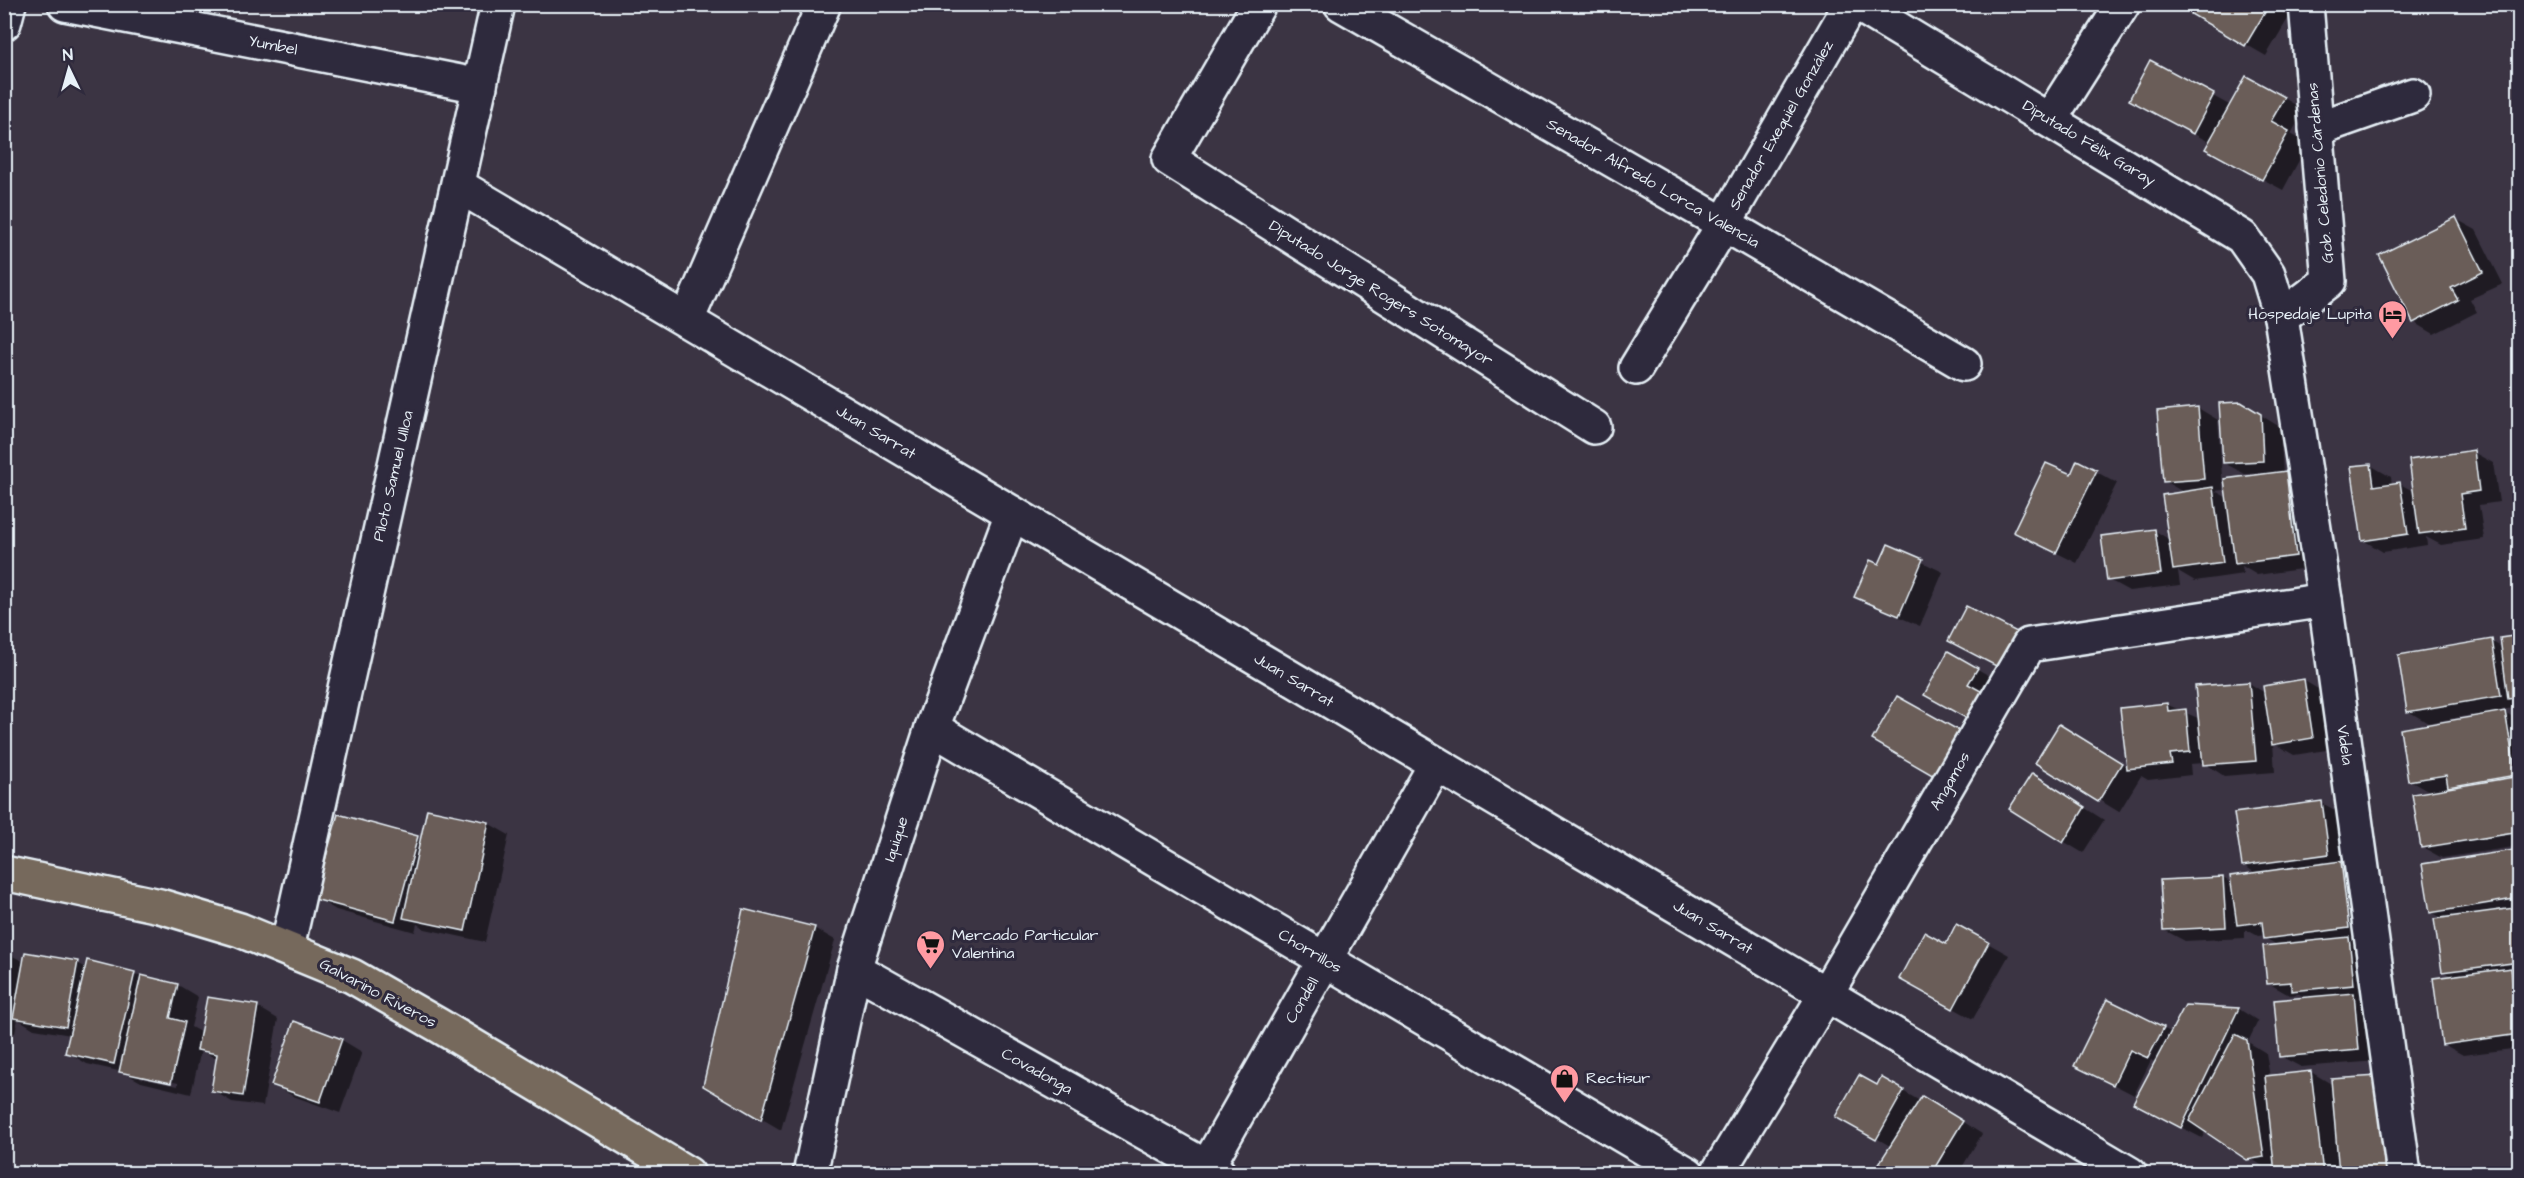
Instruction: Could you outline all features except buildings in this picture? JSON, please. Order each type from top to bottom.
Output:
[{"type":"main road","name":"Galvarino Riveros","points":[[4,873],[160,906],[240,930],[352,976],[429,1019],[688,1173]]},
{"type":"street","points":[[4,22],[9,4]]},
{"type":"street","name":"Yumbel","points":[[65,4],[480,86]]},
{"type":"street","name":"Piloto Samuel Ulloa","points":[[287,948],[498,4]]},
{"type":"street","points":[[687,320],[824,4]]},
{"type":"street","name":"Diputado Jorge Rogers Sotomayor","points":[[1259,4],[1169,159],[1594,427]]},
{"type":"street","name":"Senador Alfredo Lorca Valencia","points":[[1341,4],[1964,364]]},
{"type":"street","name":"Senador Exequiel González","points":[[1636,368],[1724,224],[1851,4]]},
{"type":"street","name":"Diputado Félix Garay","points":[[1857,4],[2050,119],[2241,237],[2268,274],[2281,317]]},
{"type":"street","points":[[2050,119],[2123,4]]},
{"type":"street","name":"Gob. Celedonio Cárdenas","points":[[2281,317],[2329,281],[2306,4]]},
{"type":"street","points":[[2316,129],[2414,95]]},
{"type":"street","name":"Juan Sarrat","points":[[459,186],[1826,994],[2085,1162],[2130,1173]]},
{"type":"street","name":"Videla","points":[[2281,317],[2325,600],[2404,1173]]},
{"type":"street","name":"Iquique","points":[[810,1173],[854,969],[932,728],[1012,513]]},
{"type":"street","name":"Angamos","points":[[1717,1173],[1826,994],[2029,645],[2325,600]]},
{"type":"street","name":"Chorrillos","points":[[932,728],[1688,1173]]},
{"type":"street","name":"Condell","points":[[1210,1171],[1325,960],[1436,764]]},
{"type":"street","name":"Covadonga","points":[[854,969],[1210,1171]]},
{"type":"place","name":"Hospedaje Lupita","points":[[2393,340]]},
{"type":"place","name":"Mercado Particular Valentina","points":[[931,970]]},
{"type":"place","name":"Rectisur","points":[[1565,1104]]}]
